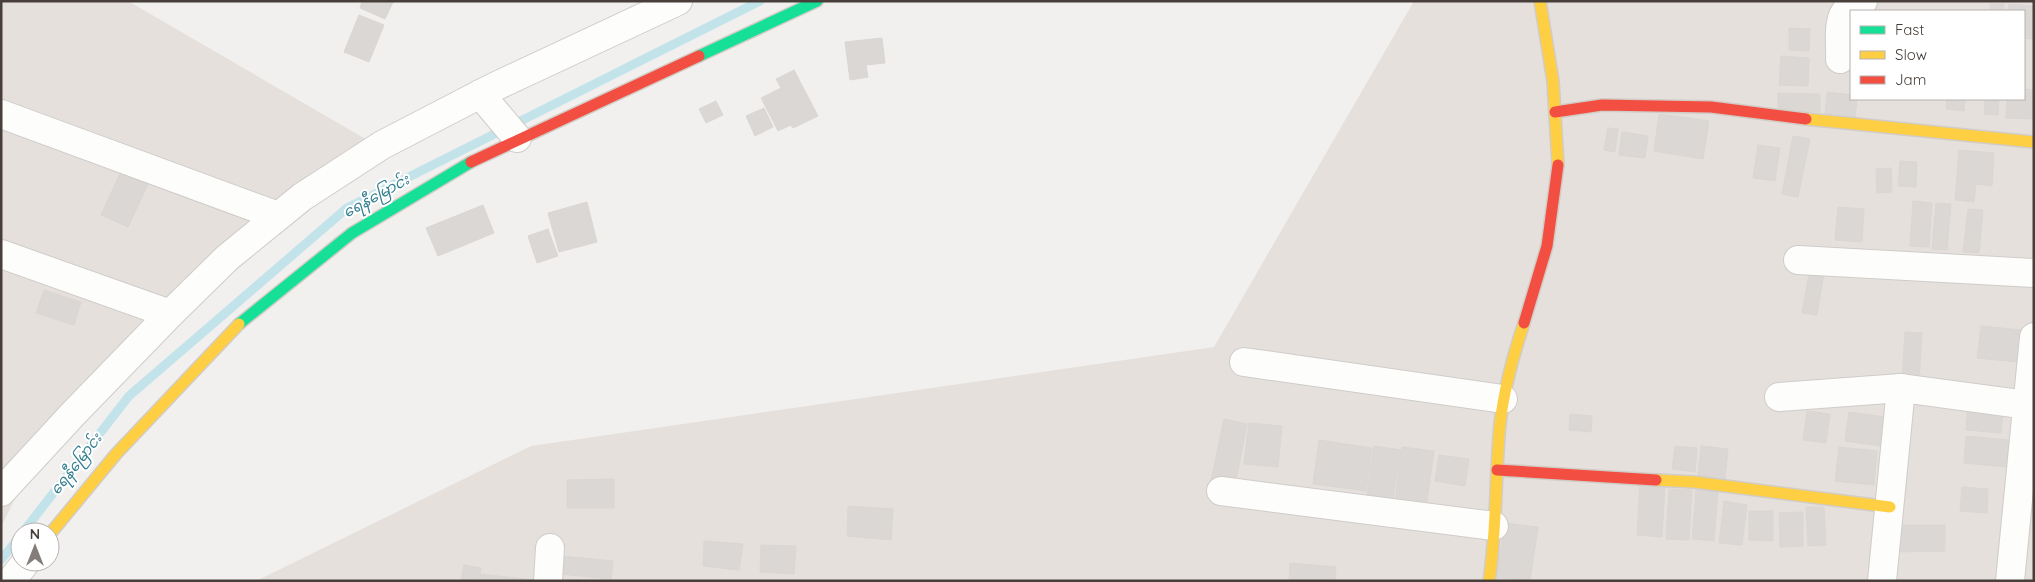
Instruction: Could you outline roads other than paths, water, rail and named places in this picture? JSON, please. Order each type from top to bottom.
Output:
[{"type":"street","points":[[1,492],[73,414],[227,258],[302,197],[382,145],[678,1]]},
{"type":"street","points":[[60,522],[116,454],[234,328],[352,233],[515,136],[817,1]]},
{"type":"street","points":[[1489,581],[1493,556],[1503,399],[1507,377],[1547,246],[1558,168],[1553,81],[1540,1]]},
{"type":"street","points":[[1840,59],[1841,22],[1847,10],[1862,1]]},
{"type":"street","points":[[482,97],[515,136]]},
{"type":"street","points":[[1555,112],[1602,105],[1711,107],[1825,122],[2034,142]]},
{"type":"street","points":[[1,114],[278,216]]},
{"type":"street","points":[[1,254],[170,314]]},
{"type":"street","points":[[1798,260],[2034,273]]},
{"type":"street","points":[[2010,581],[2030,406],[2034,337]]},
{"type":"street","points":[[1244,362],[1503,399]]},
{"type":"street","points":[[1779,397],[1902,388],[2030,406]]},
{"type":"street","points":[[1882,581],[1902,388]]},
{"type":"street","points":[[1497,470],[1694,482],[1890,507]]},
{"type":"street","points":[[1221,491],[1494,526]]},
{"type":"street","points":[[548,581],[550,548]]},
{"type":"waterway","name":"ရေနီမြောင်း","points":[[31,522],[129,396],[347,208],[760,1]]},
{"type":"waterway","name":"ရေနီမြောင်း","points":[[1,560],[10,549]]}]
